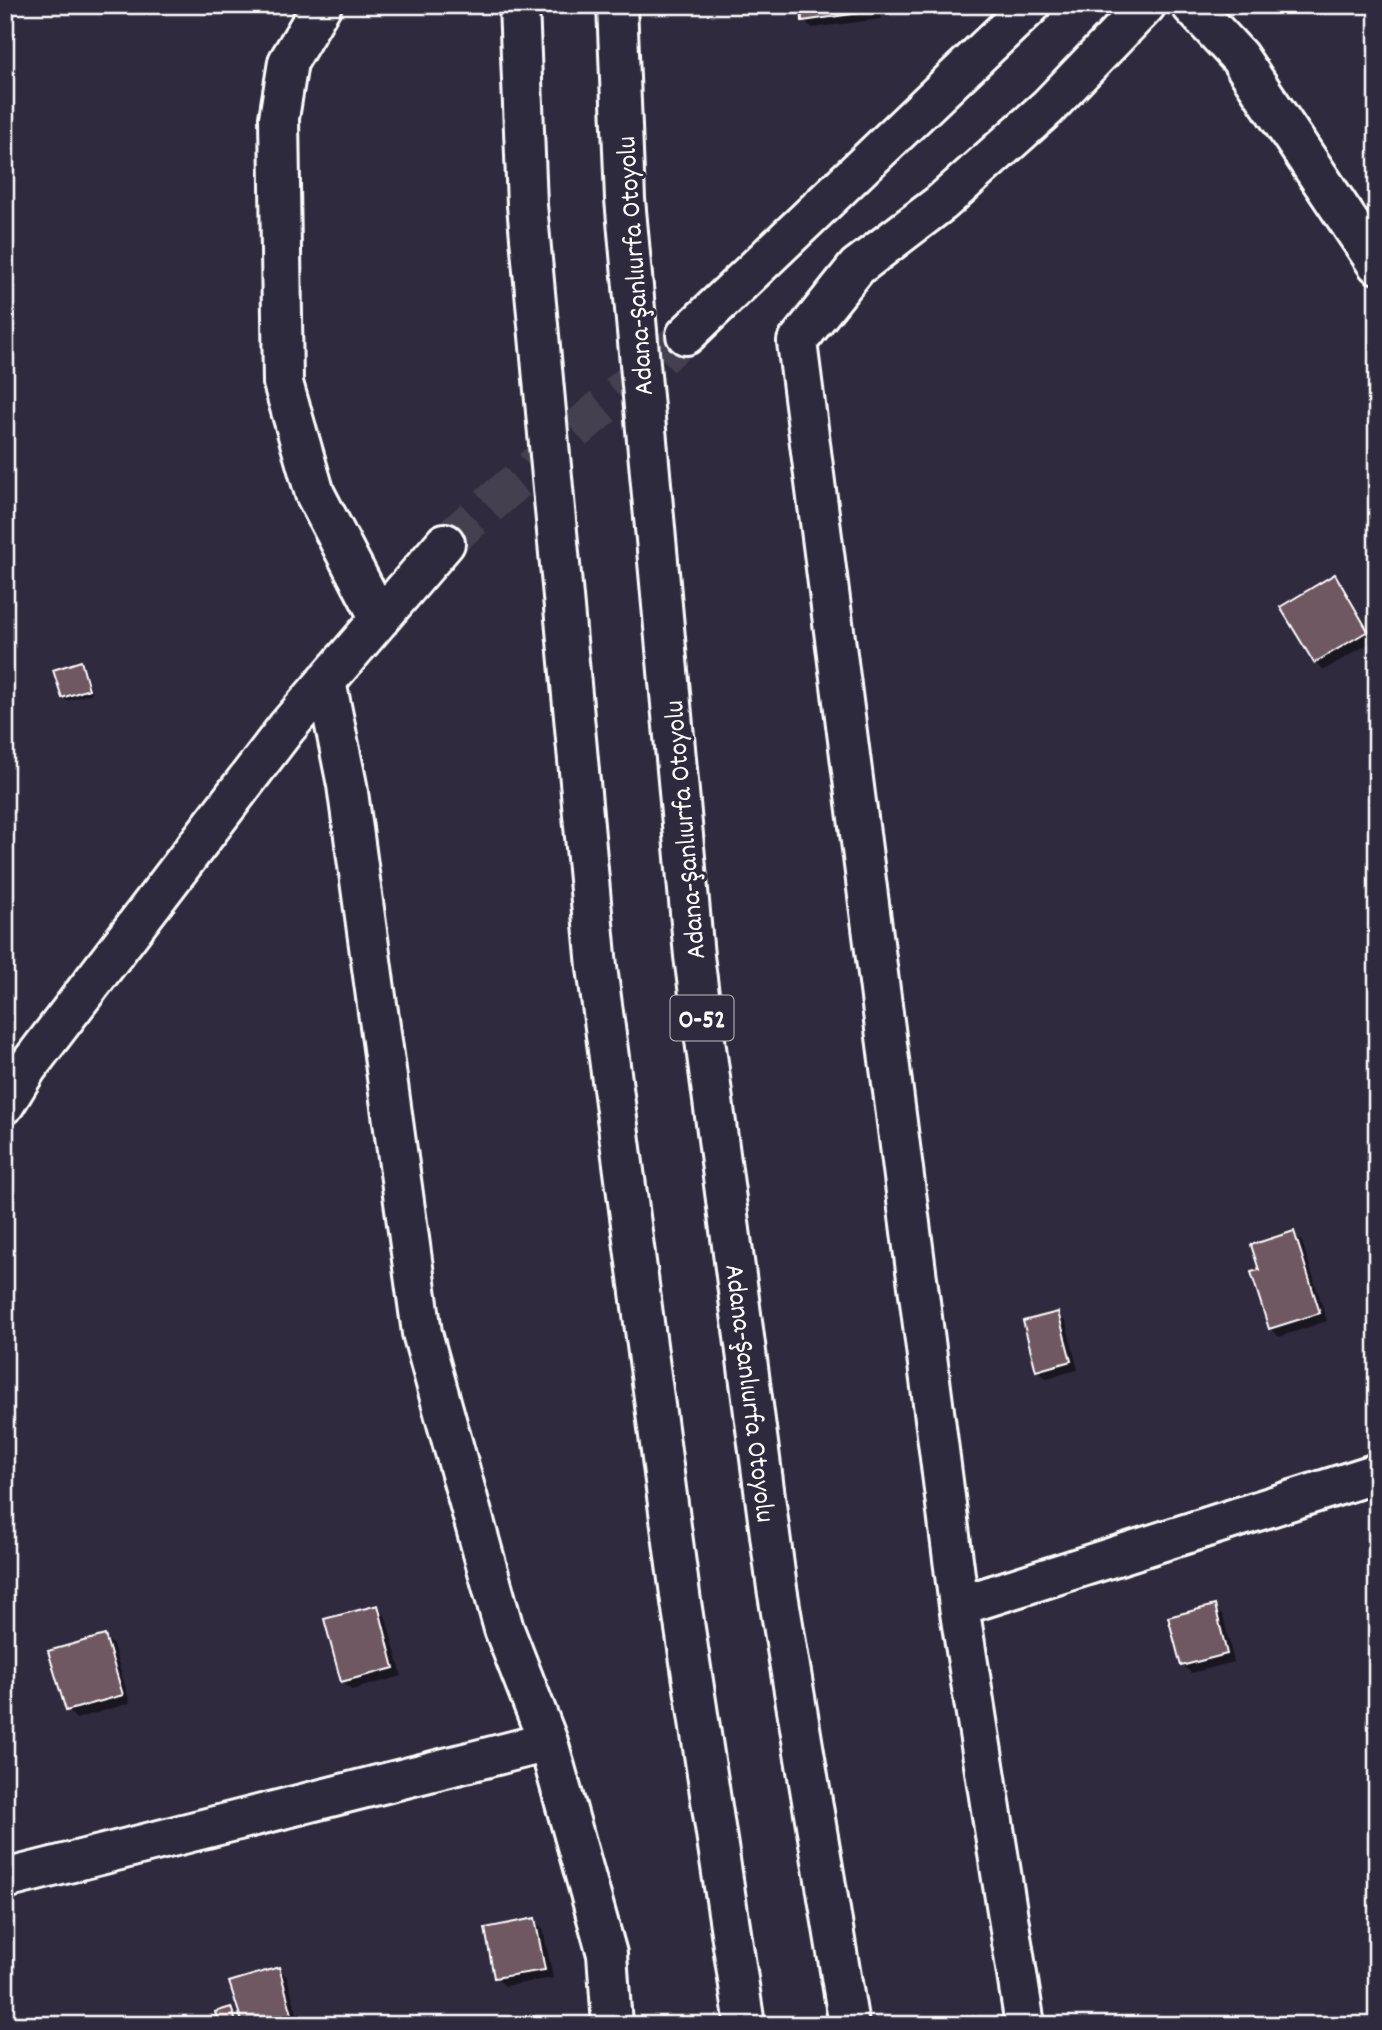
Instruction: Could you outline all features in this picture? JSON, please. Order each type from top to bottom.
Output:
[{"type":"main road","points":[[322,5],[288,62],[279,118],[283,383],[315,494],[380,619]]},
{"type":"main road","points":[[519,5],[527,205],[597,967],[681,1602],[745,2025]]},
{"type":"main road","name":"Adana-Şanlıurfa Otoyolu","points":[[617,5],[625,199],[694,956],[777,1588],[849,2025]]},
{"type":"main road","points":[[686,335],[1031,5]]},
{"type":"main road","points":[[1025,2025],[959,1606],[797,342],[857,267],[941,203],[1048,107],[1146,5]]},
{"type":"main road","points":[[1191,5],[1238,57],[1377,264]]},
{"type":"main road","points":[[5,1104],[16,1056],[286,727],[445,543]]},
{"type":"main road","points":[[326,681],[346,785],[422,1333],[504,1629],[548,1742],[607,1954],[612,2025]]},
{"type":"main road","points":[[959,1606],[1377,1473]]},
{"type":"main road","points":[[5,1879],[548,1742]]},
{"type":"building","points":[[801,5],[873,5],[874,11],[802,21]]},
{"type":"building","points":[[1335,574],[1368,631],[1314,663],[1280,607]]},
{"type":"building","points":[[81,661],[89,689],[62,698],[53,670]]},
{"type":"building","points":[[1294,1231],[1320,1313],[1269,1329],[1251,1272],[1259,1270],[1251,1245]]},
{"type":"building","points":[[1058,1312],[1071,1361],[1036,1371],[1023,1321]]},
{"type":"building","points":[[378,1605],[394,1668],[341,1682],[324,1619]]},
{"type":"building","points":[[1215,1605],[1227,1654],[1181,1666],[1168,1617]]},
{"type":"building","points":[[105,1635],[123,1695],[66,1711],[48,1651]]},
{"type":"building","points":[[535,1918],[545,1970],[494,1978],[485,1928]]},
{"type":"building","points":[[279,1967],[293,2018],[271,2025],[243,2025],[229,1982]]},
{"type":"building","points":[[231,2007],[237,2025],[219,2025],[215,2012]]},
{"type":"tunnel","points":[[445,543],[686,335]]}]
